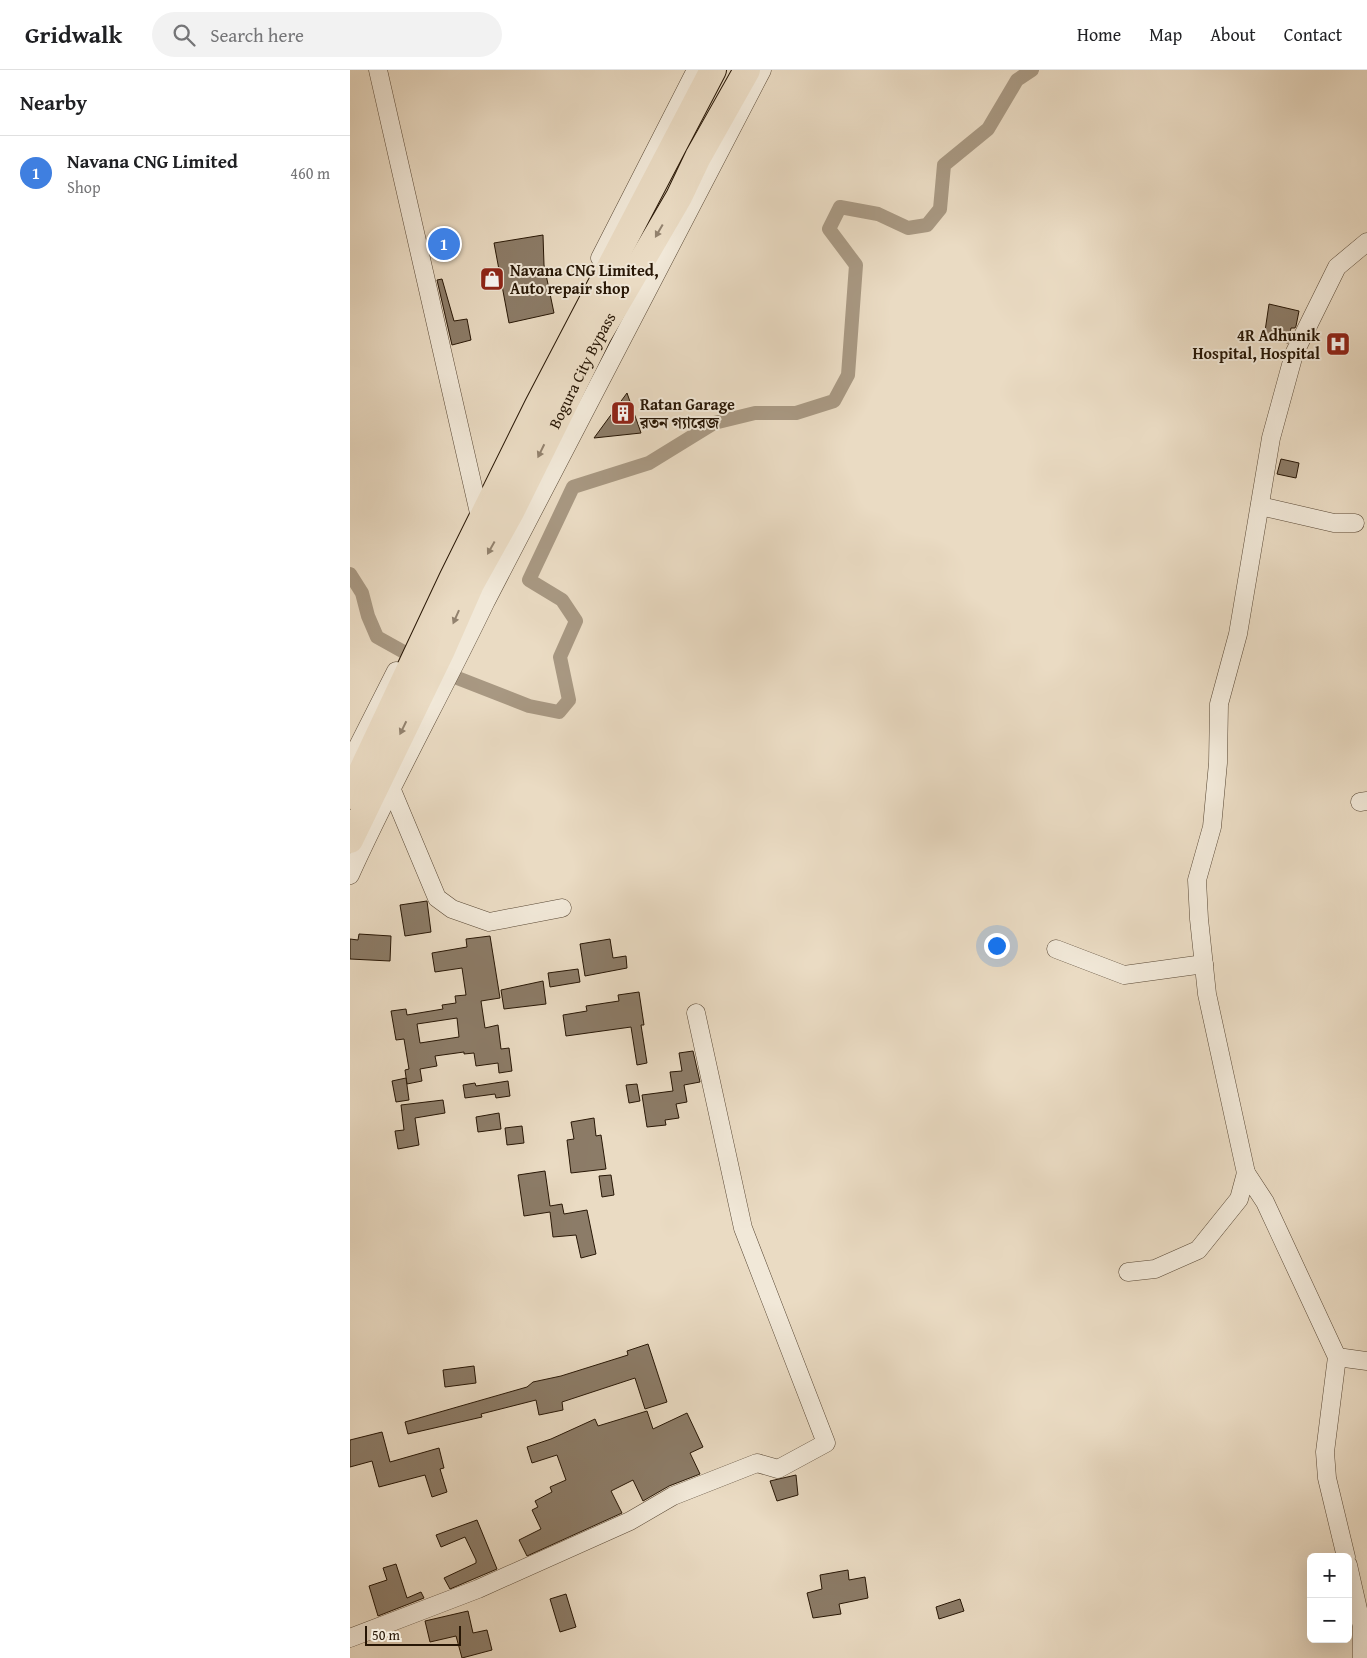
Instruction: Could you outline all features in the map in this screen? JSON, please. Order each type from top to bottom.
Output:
[{"type":"highway","name":"Bogura City Bypass","points":[[435,647],[452,579],[669,140],[713,70]]},
{"type":"highway","name":"Bogura City Bypass","points":[[435,647],[511,512],[598,336],[678,197],[706,160],[747,70]]},
{"type":"highway","points":[[350,796],[435,647]]},
{"type":"highway","points":[[350,840],[418,679]]},
{"type":"street","points":[[378,70],[479,513]]},
{"type":"street","points":[[350,875],[391,788],[418,679],[435,647],[479,513],[577,305],[669,140],[696,70]]},
{"type":"street","points":[[706,160],[762,70]]},
{"type":"street","points":[[1345,1553],[1327,1478],[1326,1460],[1337,1357],[1265,1202],[1246,1174],[1207,994],[1197,880],[1212,827],[1218,763],[1219,704],[1238,634],[1271,438],[1294,354],[1337,267],[1367,242]]},
{"type":"street","points":[[1260,506],[1334,523],[1355,523]]},
{"type":"street","points":[[350,762],[354,745],[418,679]]},
{"type":"street","points":[[391,788],[437,898],[452,909],[489,922],[562,908]]},
{"type":"street","points":[[1056,949],[1124,975],[1204,964]]},
{"type":"street","points":[[350,1638],[478,1589],[630,1521],[673,1496],[757,1462],[778,1469],[826,1443],[743,1228],[696,1013]]},
{"type":"street","points":[[1128,1272],[1155,1269],[1198,1250],[1239,1200],[1246,1174]]},
{"type":"street","points":[[1337,1357],[1367,1361]]},
{"type":"street","points":[[1352,1583],[1362,1627],[1362,1658]]},
{"type":"building","points":[[543,235],[544,265],[554,313],[509,323],[494,243]]},
{"type":"building","points":[[442,279],[454,321],[467,319],[471,340],[452,345],[437,280]]},
{"type":"building","points":[[1269,304],[1299,311],[1296,326],[1291,328],[1288,343],[1264,338]]},
{"type":"building","name":"Ratan Garage রতন গ্যারেজ","points":[[627,393],[641,433],[594,438]]},
{"type":"building","points":[[1281,459],[1299,463],[1296,478],[1277,474]]},
{"type":"building","points":[[427,901],[431,932],[405,936],[400,905]]},
{"type":"building","points":[[359,934],[391,936],[390,961],[350,959],[350,939],[358,940]]},
{"type":"building","points":[[490,936],[500,998],[481,1001],[485,1028],[498,1025],[501,1049],[509,1048],[512,1071],[499,1073],[498,1063],[476,1066],[474,1053],[464,1054],[464,1052],[435,1056],[437,1066],[420,1069],[422,1081],[407,1084],[405,1070],[409,1069],[404,1039],[396,1040],[391,1011],[406,1009],[407,1015],[443,1009],[442,1005],[456,1003],[455,996],[466,995],[462,968],[435,972],[432,953],[467,947],[466,939]],"holes":[[[457,1018],[459,1037],[420,1043],[417,1024]]]},
{"type":"building","points":[[610,939],[613,958],[626,956],[627,968],[585,976],[580,944]]},
{"type":"building","points":[[578,969],[580,982],[550,987],[548,973]]},
{"type":"building","points":[[543,981],[546,1004],[504,1009],[501,990]]},
{"type":"building","points":[[639,992],[644,1025],[641,1025],[647,1063],[637,1065],[631,1027],[566,1036],[563,1015],[587,1011],[586,1006],[619,1001],[618,995]]},
{"type":"building","points":[[693,1051],[700,1082],[684,1085],[687,1102],[676,1104],[679,1118],[665,1120],[666,1125],[647,1127],[642,1095],[673,1091],[670,1072],[682,1071],[679,1053]]},
{"type":"building","points":[[406,1078],[409,1100],[396,1102],[392,1081]]},
{"type":"building","points":[[508,1081],[510,1096],[496,1098],[495,1094],[465,1098],[463,1085],[475,1083],[476,1086]]},
{"type":"building","points":[[637,1084],[640,1101],[629,1103],[626,1085]]},
{"type":"building","points":[[443,1100],[445,1113],[415,1118],[419,1145],[398,1149],[395,1131],[404,1130],[401,1105]]},
{"type":"building","points":[[499,1113],[501,1129],[478,1132],[476,1117]]},
{"type":"building","points":[[594,1118],[596,1136],[601,1135],[606,1169],[571,1173],[567,1140],[574,1139],[571,1122]]},
{"type":"building","points":[[522,1126],[524,1143],[507,1145],[505,1128]]},
{"type":"building","points":[[545,1171],[550,1206],[562,1204],[564,1214],[587,1210],[596,1254],[581,1258],[576,1235],[553,1237],[550,1212],[524,1216],[518,1175]]},
{"type":"building","points":[[611,1175],[614,1195],[602,1197],[599,1176]]},
{"type":"building","points":[[648,1344],[667,1402],[645,1409],[635,1378],[562,1402],[563,1410],[539,1415],[536,1400],[481,1414],[482,1417],[408,1434],[405,1422],[527,1387],[533,1382],[561,1376],[628,1355],[627,1351]]},
{"type":"building","points":[[474,1366],[476,1383],[445,1387],[443,1370]]},
{"type":"building","points":[[647,1411],[653,1429],[687,1413],[703,1447],[690,1453],[700,1474],[669,1486],[643,1501],[633,1480],[611,1491],[622,1513],[527,1556],[519,1540],[541,1529],[532,1510],[538,1507],[535,1501],[552,1492],[550,1487],[566,1480],[557,1455],[532,1463],[527,1447],[551,1439],[595,1419],[598,1426]]},
{"type":"building","points":[[382,1432],[390,1462],[439,1448],[444,1468],[440,1469],[447,1492],[432,1497],[425,1475],[379,1487],[372,1461],[350,1467],[350,1440]]},
{"type":"building","points":[[796,1475],[798,1495],[777,1501],[770,1481]]},
{"type":"building","points":[[477,1520],[497,1569],[450,1589],[444,1578],[476,1563],[476,1560],[465,1537],[441,1547],[436,1535]]},
{"type":"building","points":[[396,1564],[407,1598],[421,1592],[424,1598],[378,1616],[369,1586],[387,1580],[383,1568]]},
{"type":"building","points":[[848,1570],[849,1580],[865,1577],[868,1598],[839,1604],[841,1614],[813,1618],[807,1593],[822,1589],[820,1575]]},
{"type":"building","points":[[566,1594],[576,1627],[560,1632],[550,1599]]},
{"type":"building","points":[[960,1599],[964,1611],[939,1619],[936,1607]]},
{"type":"building","points":[[468,1611],[473,1633],[487,1630],[492,1650],[462,1658],[456,1636],[430,1642],[425,1621]]},
{"type":"waterway","points":[[442,672],[529,706],[559,712],[569,700],[560,657],[576,621],[562,600],[529,580],[573,487],[649,463],[714,423],[755,413],[796,413],[834,401],[848,375],[856,265],[829,229],[840,207],[878,214],[908,228],[927,225],[940,209],[944,165],[988,129],[1017,80],[1032,70]]},
{"type":"waterway","points":[[350,574],[362,593],[368,616],[377,637],[420,661]]},
{"type":"place","name":"Navana CNG Limited","points":[[444,244]]},
{"type":"place","name":"Navana CNG Limited, Auto repair shop","points":[[492,279]]},
{"type":"place","name":"4R Adhunik Hospital, Hospital","points":[[1338,344]]},
{"type":"place","name":"Ratan Garage রতন গ্যারেজ","points":[[623,413]]}]
